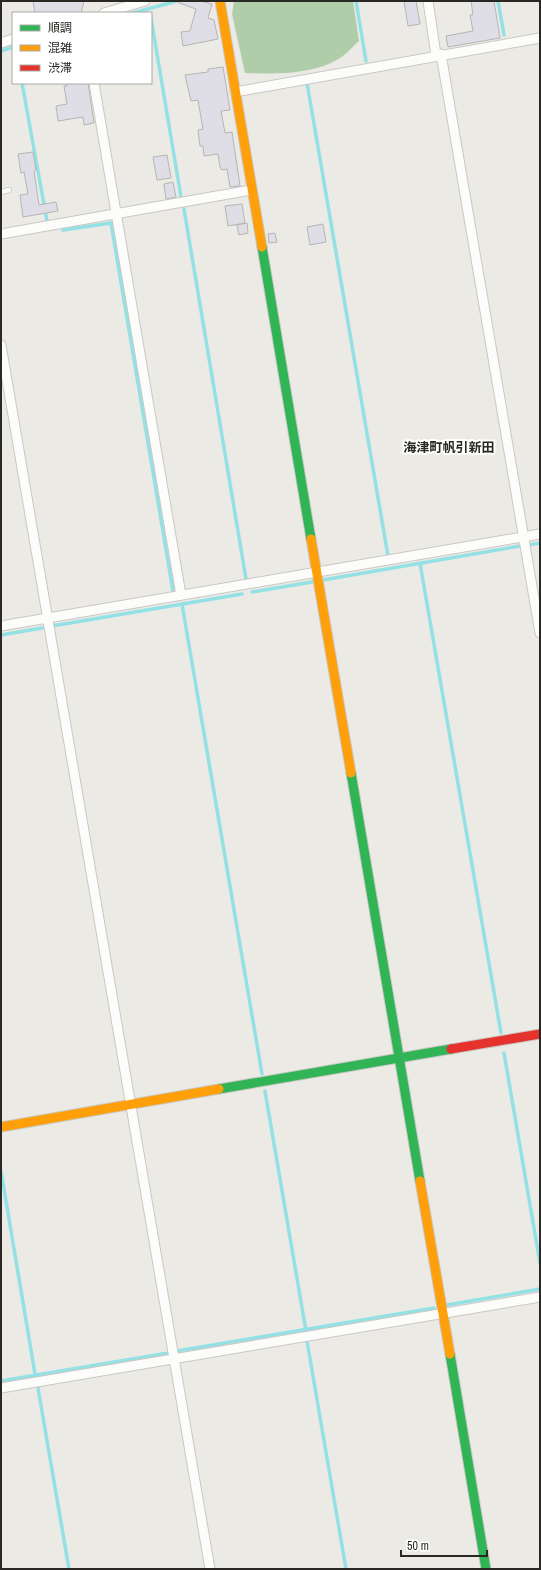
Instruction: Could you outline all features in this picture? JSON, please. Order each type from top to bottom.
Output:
[{"type":"street","points":[[107,12],[145,1]]},
{"type":"street","points":[[220,1],[486,1569]]},
{"type":"street","points":[[428,1],[540,633]]},
{"type":"street","points":[[235,92],[540,38]]},
{"type":"street","points":[[1,43],[12,39]]},
{"type":"street","points":[[94,84],[181,595]]},
{"type":"street","points":[[1,234],[252,190]]},
{"type":"street","points":[[1,344],[210,1569]]},
{"type":"street","points":[[1,626],[540,534]]},
{"type":"street","points":[[1,1127],[540,1034]]},
{"type":"street","points":[[1,1388],[540,1297]]},
{"type":"lane","points":[[1,192],[9,190]]},
{"type":"green space","points":[[234,1],[353,1],[359,41],[343,56],[318,68],[282,73],[245,73],[232,14]]},
{"type":"building","points":[[33,1],[84,1],[81,12],[35,12]]},
{"type":"building","points":[[179,1],[201,1],[212,4],[208,18],[214,20],[218,39],[183,46],[181,32],[190,31],[196,9],[179,3]]},
{"type":"building","points":[[404,1],[416,1],[420,24],[408,26]]},
{"type":"building","points":[[471,1],[494,1],[500,38],[448,47],[446,36],[473,31],[470,15],[473,15]]},
{"type":"building","points":[[223,67],[230,110],[221,111],[225,133],[232,132],[240,186],[230,187],[227,169],[222,170],[220,167],[218,154],[204,156],[203,146],[200,146],[198,130],[203,129],[198,100],[191,101],[185,75],[208,72],[208,69]]},
{"type":"building","points":[[66,84],[88,84],[94,123],[84,125],[83,117],[58,121],[56,106],[67,104],[64,86],[67,86]]},
{"type":"building","points":[[33,152],[39,205],[56,202],[58,211],[23,217],[20,195],[28,194],[24,172],[21,173],[18,154]]},
{"type":"building","points":[[167,155],[171,178],[157,180],[153,157]]},
{"type":"building","points":[[173,182],[176,197],[166,199],[164,184]]},
{"type":"building","points":[[242,204],[245,223],[228,226],[225,206]]},
{"type":"building","points":[[247,223],[248,233],[239,235],[237,225]]},
{"type":"building","points":[[323,224],[326,242],[310,245],[307,227]]},
{"type":"building","points":[[275,233],[277,242],[269,243],[268,234]]},
{"type":"waterway","points":[[137,12],[177,1]]},
{"type":"waterway","points":[[356,1],[366,61]]},
{"type":"waterway","points":[[498,1],[504,35]]},
{"type":"waterway","points":[[152,24],[181,197]]},
{"type":"waterway","points":[[1,51],[12,47]]},
{"type":"waterway","points":[[307,83],[388,556]]},
{"type":"waterway","points":[[22,84],[47,221]]},
{"type":"waterway","points":[[184,209],[246,579]]},
{"type":"waterway","points":[[63,230],[111,223],[173,591]]},
{"type":"waterway","points":[[529,545],[540,543]]},
{"type":"waterway","points":[[323,580],[520,546]]},
{"type":"waterway","points":[[420,563],[501,1033]]},
{"type":"waterway","points":[[252,592],[312,582]]},
{"type":"waterway","points":[[52,626],[242,594]]},
{"type":"waterway","points":[[182,604],[262,1074]]},
{"type":"waterway","points":[[1,635],[42,628]]},
{"type":"waterway","points":[[504,1053],[540,1263]]},
{"type":"waterway","points":[[265,1091],[306,1331]]},
{"type":"waterway","points":[[1,1171],[36,1380]]},
{"type":"waterway","points":[[447,1305],[540,1289]]},
{"type":"waterway","points":[[177,1351],[434,1308]]},
{"type":"waterway","points":[[307,1341],[346,1569]]},
{"type":"waterway","points":[[1,1381],[168,1353]]},
{"type":"waterway","points":[[38,1388],[69,1569]]},
{"type":"traffic: fast","points":[[262,247],[311,539]]},
{"type":"traffic: fast","points":[[351,773],[420,1181]]},
{"type":"traffic: fast","points":[[219,1089],[451,1049]]},
{"type":"traffic: fast","points":[[450,1354],[486,1569]]},
{"type":"traffic: slow","points":[[220,1],[262,247]]},
{"type":"traffic: slow","points":[[311,539],[351,773]]},
{"type":"traffic: slow","points":[[1,1127],[219,1089]]},
{"type":"traffic: slow","points":[[420,1181],[450,1354]]},
{"type":"traffic: jam","points":[[451,1049],[540,1034]]},
{"type":"district","name":"海津町帆引新田","points":[[449,447]]}]
